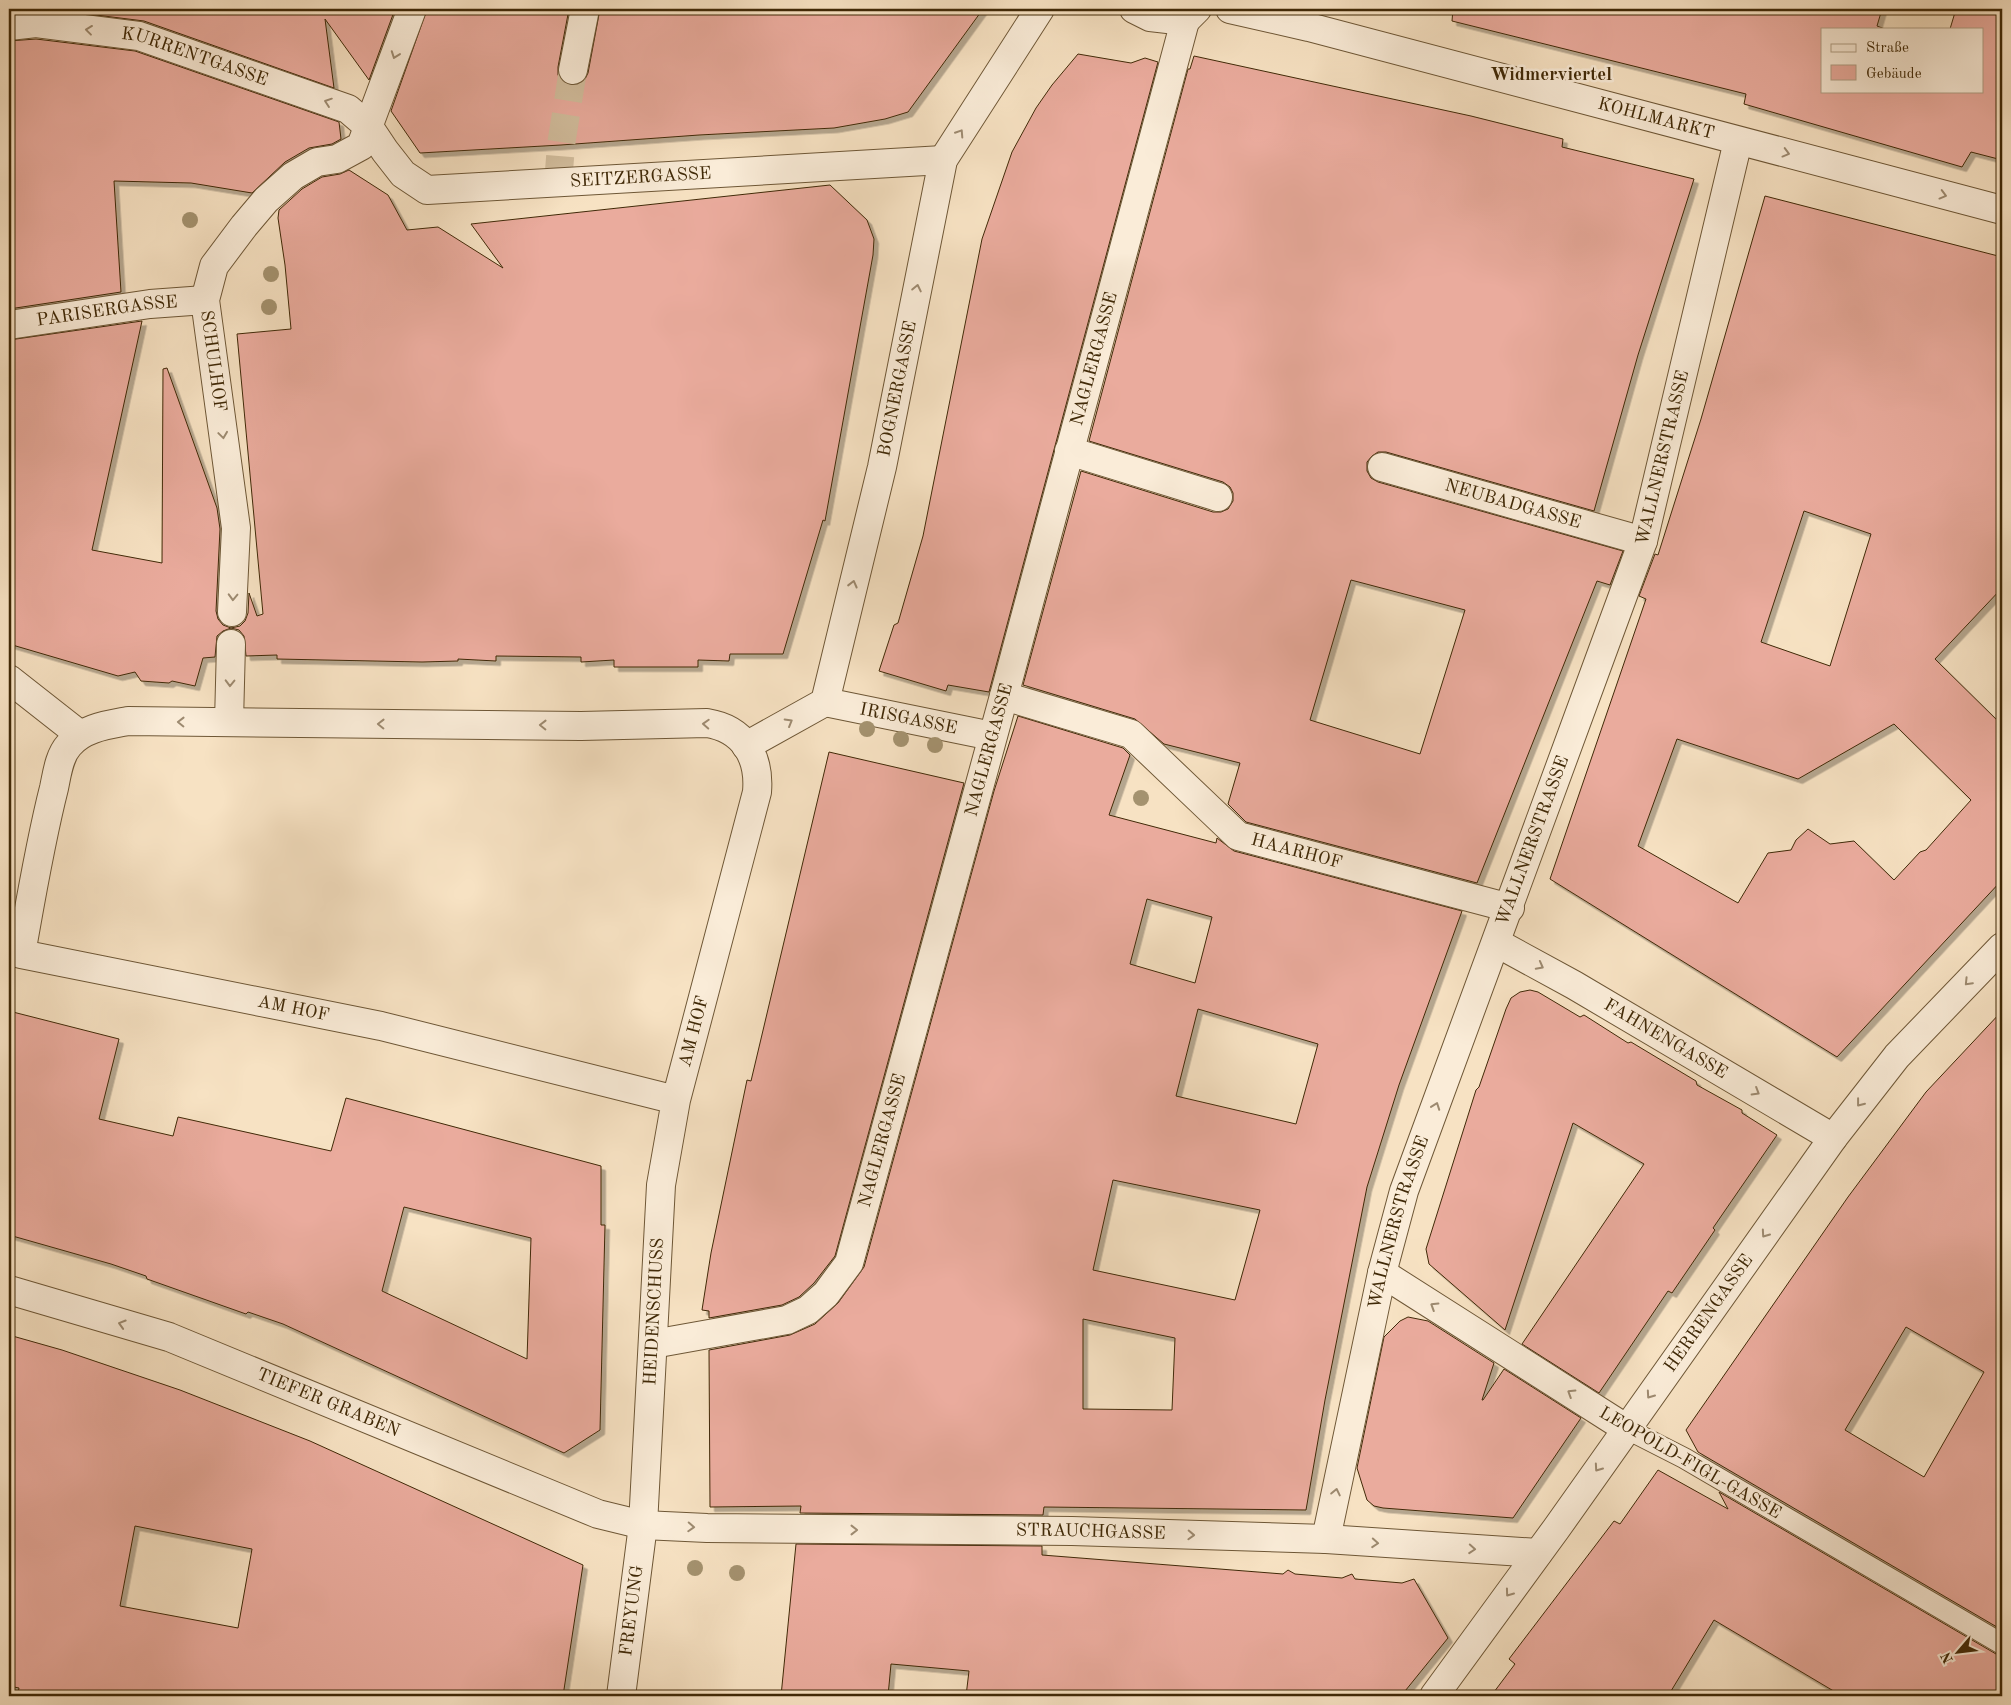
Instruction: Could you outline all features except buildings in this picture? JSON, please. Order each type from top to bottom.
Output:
[{"type":"street","name":"SCHULHOF","points":[[232,612],[236,528],[204,300],[214,266],[266,200],[293,176],[317,162],[337,159],[361,146],[412,9]]},
{"type":"street","points":[[573,70],[585,9]]},
{"type":"street","name":"BOGNERGASSE","points":[[825,702],[882,467],[943,160],[1040,9]]},
{"type":"street","points":[[1134,9],[1150,17],[1191,15]]},
{"type":"street","name":"KOHLMARKT","points":[[1230,9],[1312,18],[1738,141],[2002,210]]},
{"type":"street","name":"NAGLERGASSE","points":[[653,1344],[787,1320],[808,1310],[826,1294],[849,1262],[1069,451],[1191,15]]},
{"type":"street","name":"KURRENTGASSE","points":[[9,26],[36,23],[138,36],[348,109],[368,127]]},
{"type":"street","name":"SEITZERGASSE","points":[[368,127],[403,174],[427,190],[558,184],[943,160]]},
{"type":"street","name":"WALLNERSTRASSE","points":[[1326,1539],[1382,1273],[1404,1191],[1510,908],[1643,541],[1738,141]]},
{"type":"street","name":"PARISERGASSE","points":[[9,325],[150,304],[204,300]]},
{"type":"street","points":[[1069,451],[1218,497]]},
{"type":"street","name":"NEUBADGASSE","points":[[1382,467],[1643,541]]},
{"type":"street","points":[[229,722],[231,644]]},
{"type":"street","points":[[9,679],[80,734]]},
{"type":"street","name":"HAARHOF","points":[[1004,696],[1131,734],[1238,836],[1510,908]]},
{"type":"street","points":[[746,746],[825,702]]},
{"type":"street","name":"IRISGASSE","points":[[825,702],[992,736]]},
{"type":"street","name":"AM HOF","points":[[128,721],[229,722],[581,726],[707,723],[722,726],[732,731],[746,746],[756,762],[758,775],[757,792],[676,1100],[380,1026],[15,948],[61,761],[68,746],[80,734],[128,721]]},
{"type":"street","name":"FAHNENGASSE","points":[[1497,943],[1574,985],[1833,1138]]},
{"type":"street","name":"HERRENGASSE","points":[[1434,1696],[1833,1138],[1897,1056],[2002,947]]},
{"type":"street","name":"HEIDENSCHUSS","points":[[643,1525],[661,1185],[676,1100]]},
{"type":"street","name":"LEOPOLD-FIGL-GASSE","points":[[1382,1273],[1626,1428]]},
{"type":"street","name":"TIEFER GRABEN","points":[[9,1290],[169,1338],[598,1514],[643,1525]]},
{"type":"street","name":"STRAUCHGASSE","points":[[643,1525],[789,1530],[1072,1531],[1326,1539],[1538,1553]]},
{"type":"street","name":"FREYUNG","points":[[621,1696],[643,1525]]},
{"type":"lane","name":"LEOPOLD-FIGL-GASSE","points":[[1626,1428],[1684,1458],[2002,1644]]},
{"type":"tunnel","points":[[558,184],[561,145],[573,70]]},
{"type":"district","name":"Widmerviertel","points":[[1551,75]]}]
